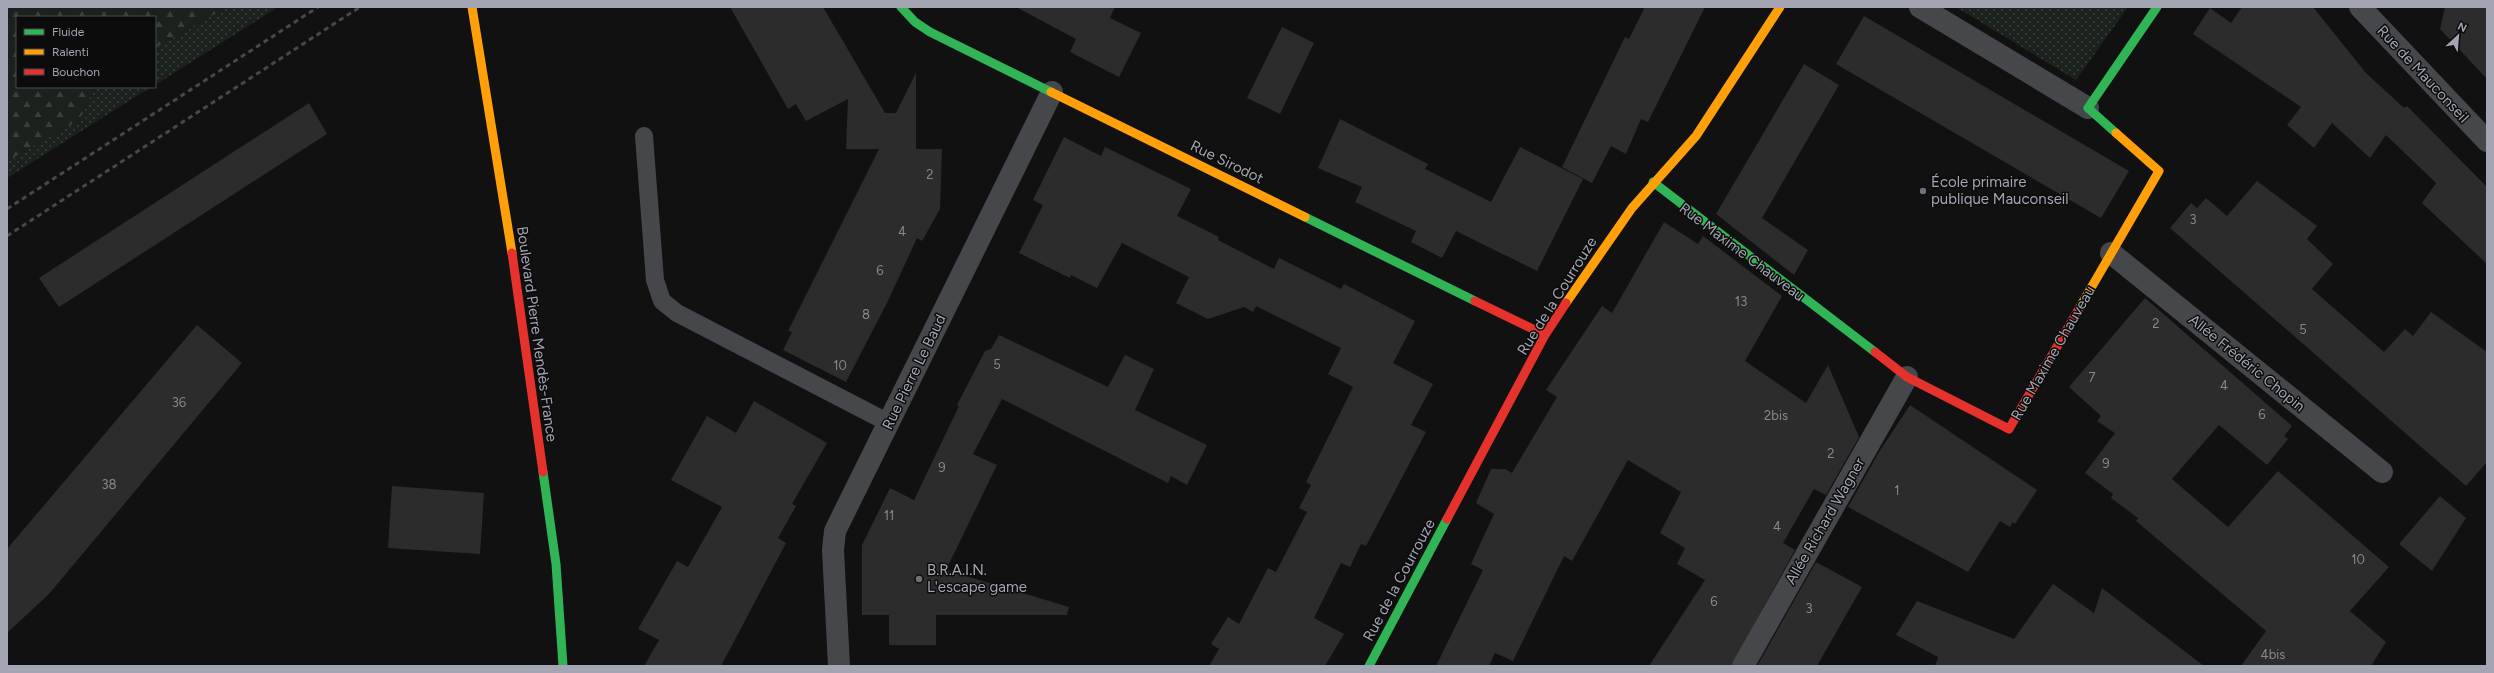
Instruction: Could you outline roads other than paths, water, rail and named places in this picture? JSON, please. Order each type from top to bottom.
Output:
[{"type":"street","name":"Boulevard Pierre Mendès-France","points":[[472,7],[507,218],[556,564],[563,640],[562,666]]},
{"type":"street","name":"Rue Sirodot","points":[[901,7],[914,22],[930,32],[1545,335]]},
{"type":"street","name":"Rue de la Courrouze","points":[[1369,666],[1402,607],[1545,335],[1589,267],[1653,182],[1696,136],[1780,7]]},
{"type":"street","name":"Rue Maxime Chauveau","points":[[1653,182],[1907,377],[2008,429],[2159,171],[2088,108],[1920,7]]},
{"type":"street","points":[[2088,108],[2157,7]]},
{"type":"street","name":"Rue de Mauconseil","points":[[2370,10],[2487,142]]},
{"type":"street","name":"Rue Pierre Le Baud","points":[[839,666],[833,550],[835,531],[1052,92]]},
{"type":"street","name":"Allée Frédéric Chopin","points":[[2111,254],[2382,472]]},
{"type":"street","name":"Allée Richard Wagner","points":[[1743,666],[1907,377]]},
{"type":"lane","points":[[644,136],[655,280],[662,301],[677,313],[889,423]]},
{"type":"railway","points":[[7,209],[318,7]]},
{"type":"railway","points":[[7,236],[360,7]]},
{"type":"place","name":"École primaire publique Mauconseil","points":[[1923,191]]},
{"type":"place","name":"B.R.A.I.N. L'escape game","points":[[919,579]]}]
